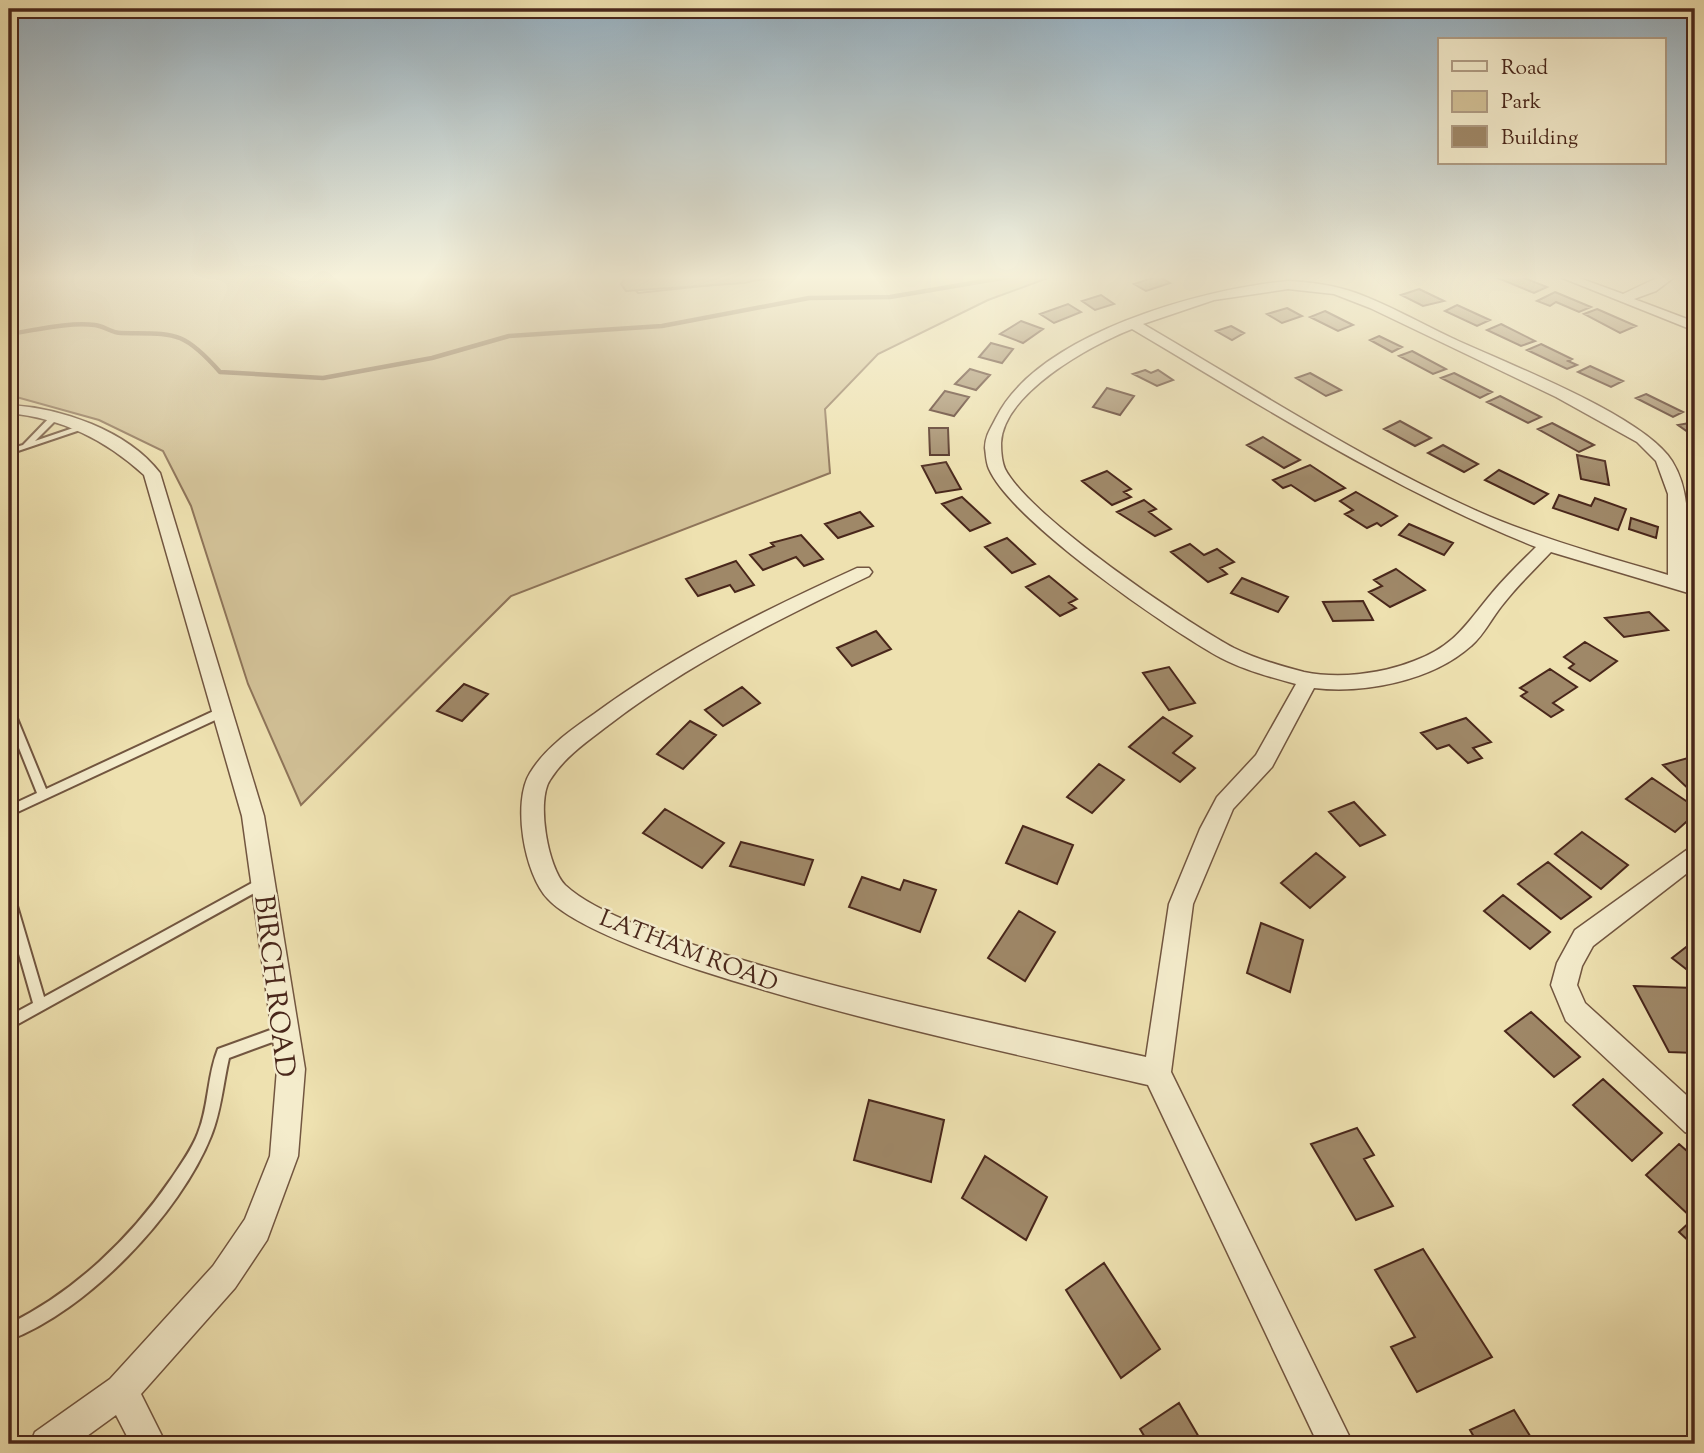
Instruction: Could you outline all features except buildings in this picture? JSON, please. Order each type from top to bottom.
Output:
[{"type":"street","points":[[1090,343],[1048,366],[1013,402],[993,438],[997,470],[1019,497],[1052,527],[1172,620],[1230,654],[1308,680],[1344,682],[1420,668],[1455,650],[1472,635],[1494,602],[1548,545]]},
{"type":"street","points":[[1165,343],[1386,472],[1471,515],[1548,545],[1695,589]]},
{"type":"street","points":[[1450,343],[1636,434],[1659,453],[1668,467],[1680,511],[1676,541],[1677,584]]},
{"type":"street","name":"BIRCH ROAD","points":[[9,409],[55,417],[82,428],[136,457],[152,473],[253,816],[291,1069],[284,1156],[256,1229],[224,1277],[122,1391],[47,1444]]},
{"type":"street","name":"LATHAM ROAD","points":[[863,572],[741,629],[681,663],[634,692],[566,747],[537,781],[533,812],[539,856],[554,890],[605,923],[673,950],[806,993],[1157,1073]]},
{"type":"street","points":[[1308,680],[1264,761],[1225,803],[1211,829],[1181,904],[1157,1073],[1336,1444]]},
{"type":"street","points":[[1695,854],[1584,938],[1570,962],[1564,985],[1575,1012],[1695,1122]]},
{"type":"street","points":[[122,1391],[149,1444]]},
{"type":"lane","points":[[24,447],[55,417]]},
{"type":"lane","points":[[9,452],[82,428]]},
{"type":"lane","points":[[9,711],[43,795]]},
{"type":"lane","points":[[9,811],[222,712]]},
{"type":"lane","points":[[9,1023],[263,882]]},
{"type":"lane","points":[[9,899],[40,1006]]},
{"type":"lane","points":[[9,1332],[22,1327],[70,1294],[117,1255],[158,1211],[202,1141],[223,1054],[285,1031]]},
{"type":"green space","points":[[9,343],[901,343],[878,354],[825,409],[830,473],[511,596],[301,805],[248,684],[191,506],[163,451],[99,420],[9,395]]},
{"type":"waterway","points":[[189,343],[220,372],[323,378],[432,358],[485,343]]}]
